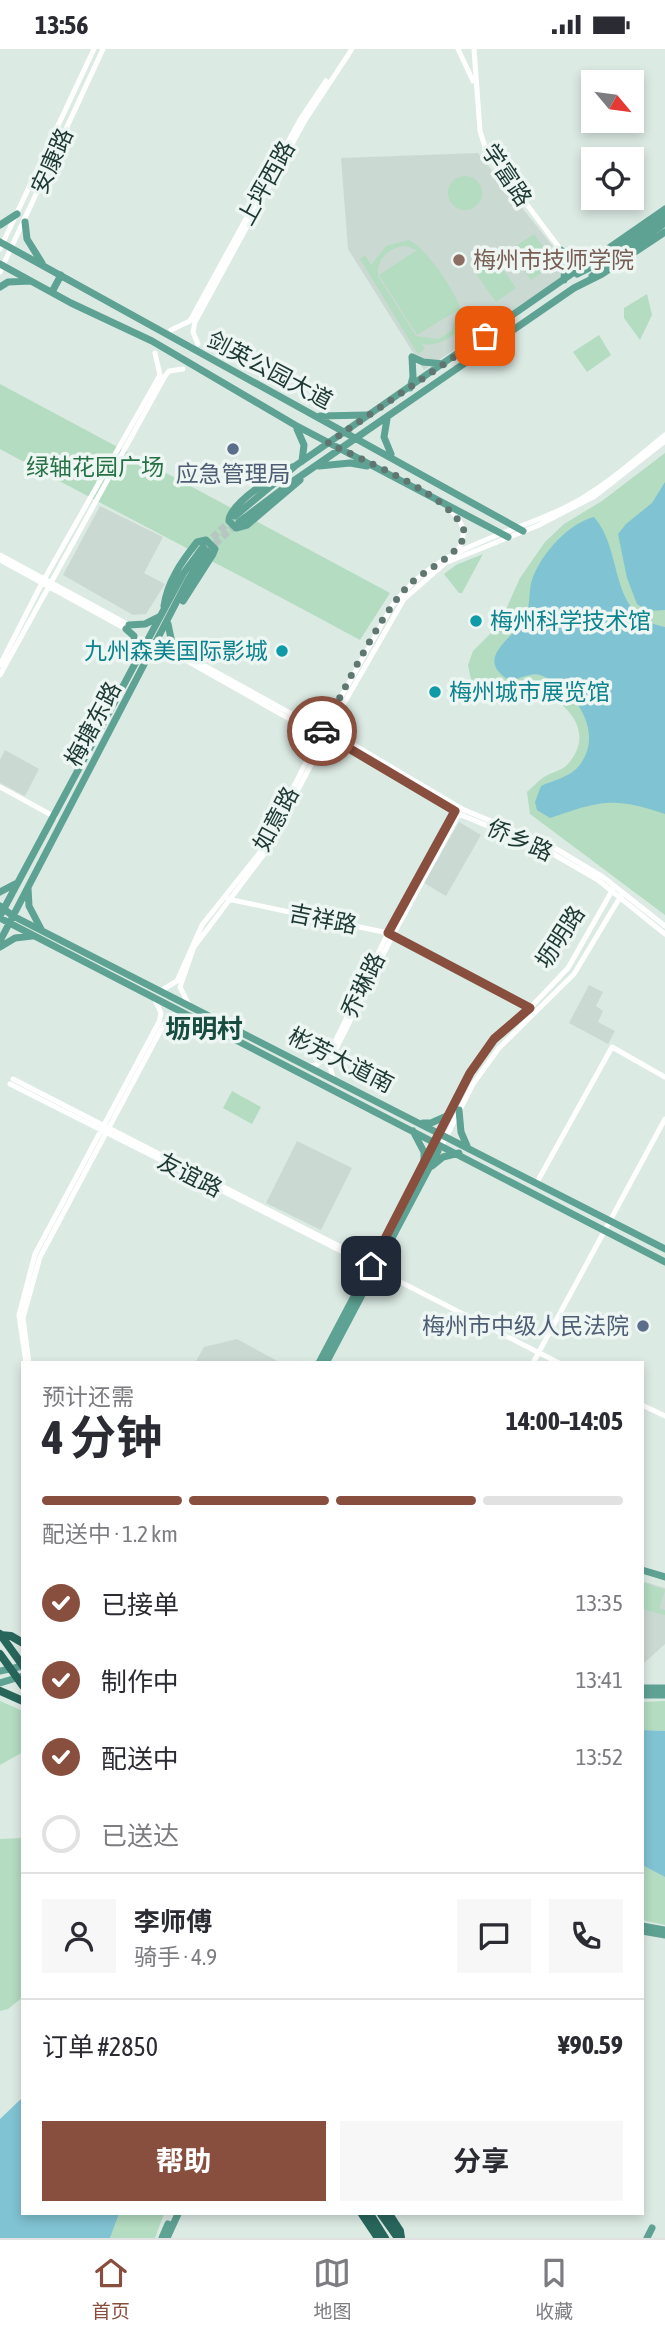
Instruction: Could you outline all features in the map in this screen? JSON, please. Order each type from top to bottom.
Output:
[{"type":"highway","points":[[0,1635],[21,1642]]},
{"type":"highway","points":[[0,1635],[21,1663]]},
{"type":"highway","points":[[0,1654],[21,1680]]},
{"type":"highway","points":[[0,1691],[21,1700]]},
{"type":"highway","points":[[363,2215],[378,2238]]},
{"type":"highway","points":[[371,2215],[385,2238]]},
{"type":"highway","points":[[382,2215],[399,2238]]},
{"type":"highway","points":[[389,2215],[399,2238]]},
{"type":"main road","points":[[302,478],[237,519],[299,463],[665,209]]},
{"type":"main road","points":[[0,225],[17,214]]},
{"type":"main road","points":[[564,281],[601,262],[665,216]]},
{"type":"main road","points":[[25,222],[27,239],[45,267]]},
{"type":"main road","points":[[299,463],[282,470],[242,502],[230,512],[229,521],[236,528],[247,525],[315,467],[665,223]]},
{"type":"main road","points":[[574,288],[602,274],[665,232]]},
{"type":"main road","name":"剑英公园大道","points":[[1,245],[61,275],[98,299],[393,457],[521,529]]},
{"type":"main road","points":[[561,250],[587,263]]},
{"type":"main road","points":[[561,250],[565,264],[564,281]]},
{"type":"main road","name":"剑英公园大道","points":[[1,267],[152,341],[287,421],[373,467],[439,498],[505,535]]},
{"type":"main road","points":[[51,292],[61,275]]},
{"type":"main road","points":[[0,287],[8,282],[30,281]]},
{"type":"main road","points":[[410,388],[413,377],[412,357],[423,362],[445,364]]},
{"type":"main road","points":[[287,421],[296,405]]},
{"type":"main road","points":[[316,416],[372,414]]},
{"type":"main road","points":[[387,419],[384,437],[393,457]]},
{"type":"main road","points":[[295,425],[304,445],[299,463]]},
{"type":"main road","points":[[315,467],[350,463],[373,467]]},
{"type":"main road","points":[[135,664],[134,636],[127,627],[145,624],[162,613],[165,594],[176,571],[197,542],[206,540],[215,549],[213,554],[175,609]]},
{"type":"main road","name":"梅塘东路","points":[[0,917],[2,907],[55,817],[183,574],[205,549],[0,941]]},
{"type":"main road","points":[[168,623],[172,643],[183,656]]},
{"type":"main road","points":[[149,659],[171,653],[183,656]]},
{"type":"main road","points":[[0,892],[18,881]]},
{"type":"main road","points":[[28,887],[29,906],[41,930]]},
{"type":"main road","name":"彬芳大道南","points":[[2,907],[11,919],[34,937],[413,1130],[437,1146],[460,1153],[665,1262]]},
{"type":"main road","name":"彬芳大道南","points":[[0,917],[41,930],[162,990],[665,1249]]},
{"type":"main road","points":[[0,947],[15,938],[34,937]]},
{"type":"main road","points":[[459,1110],[461,1132],[467,1147]]},
{"type":"main road","points":[[421,1123],[431,1123],[449,1115]]},
{"type":"main road","points":[[413,1130],[424,1152],[427,1166],[443,1157],[460,1153]]},
{"type":"main road","name":"坜明路","points":[[327,1361],[437,1146]]},
{"type":"main road","name":"坜明路","points":[[320,1361],[374,1267]]},
{"type":"main road","points":[[644,1573],[665,1579]]},
{"type":"main road","points":[[0,1671],[21,1666]]},
{"type":"main road","points":[[0,1683],[21,1680]]},
{"type":"main road","points":[[644,1688],[665,1688]]},
{"type":"main road","points":[[644,1695],[665,1695]]},
{"type":"main road","points":[[644,1929],[665,1932]]},
{"type":"main road","points":[[164,2238],[172,2215]]},
{"type":"main road","points":[[164,2238],[177,2215]]},
{"type":"main road","points":[[647,2238],[652,2228]]},
{"type":"street","name":"安康路","points":[[1,245],[94,49]]},
{"type":"street","name":"安康路","points":[[1,267],[25,222],[103,49]]},
{"type":"street","name":"上坪西路","points":[[193,321],[304,122],[350,49]]},
{"type":"street","points":[[458,49],[475,85]]},
{"type":"street","name":"学富路","points":[[474,49],[481,136],[486,150],[561,250]]},
{"type":"street","points":[[171,330],[193,321],[193,332],[198,344]]},
{"type":"street","points":[[155,353],[162,376]]},
{"type":"street","points":[[0,665],[162,376],[169,371],[183,369]]},
{"type":"street","name":"如意路","points":[[521,529],[591,493],[665,435]]},
{"type":"street","name":"如意路","points":[[179,981],[192,942],[261,851],[392,606],[406,587],[422,573],[458,550],[521,529],[595,496],[665,442]]},
{"type":"street","points":[[439,498],[463,526],[465,534],[458,550]]},
{"type":"street","name":"如意路","points":[[337,711],[394,613],[414,588],[445,563],[505,535]]},
{"type":"street","points":[[0,557],[127,627]]},
{"type":"street","points":[[0,675],[45,582]]},
{"type":"street","name":"侨乡路","points":[[183,656],[300,718],[324,735]]},
{"type":"street","name":"侨乡路","points":[[183,656],[305,728],[348,745],[458,810],[553,847],[614,888],[665,934]]},
{"type":"street","points":[[300,718],[322,718],[337,711],[341,731],[348,745],[312,757],[311,742],[305,728]]},
{"type":"street","points":[[0,787],[55,817]]},
{"type":"street","name":"乔琳路","points":[[331,1055],[391,934],[458,810]]},
{"type":"street","name":"坜明路","points":[[443,1134],[449,1115],[470,1073],[494,1039],[530,1008],[568,968],[614,888]]},
{"type":"street","name":"侨乡路","points":[[622,895],[665,926]]},
{"type":"street","name":"坜明路","points":[[437,1146],[473,1084],[499,1048],[575,974],[622,895]]},
{"type":"street","name":"吉祥路","points":[[227,899],[391,934],[530,1008]]},
{"type":"street","points":[[162,990],[179,981],[181,993],[188,1003]]},
{"type":"street","points":[[104,1128],[159,1022],[158,1004],[152,997]]},
{"type":"street","points":[[27,1361],[19,1329],[22,1295],[46,1230],[164,1024],[174,1015],[185,1014]]},
{"type":"street","points":[[536,1184],[612,1047],[665,1077]]},
{"type":"street","points":[[310,1066],[331,1055]]},
{"type":"street","points":[[331,1055],[333,1078]]},
{"type":"street","name":"友谊路","points":[[11,1082],[555,1361]]},
{"type":"street","points":[[534,1361],[665,1119]]},
{"type":"street","points":[[644,1406],[665,1416]]},
{"type":"shaded area","name":"梅州市技师学院","points":[[478,153],[572,270],[424,370],[348,249],[341,158]]},
{"type":"shaded area","points":[[100,506],[163,537],[144,573],[165,584],[146,614],[133,615],[63,575]]},
{"type":"shaded area","points":[[5,750],[39,769],[25,796],[0,783],[0,760]]},
{"type":"shaded area","points":[[459,822],[481,835],[446,896],[424,883]]},
{"type":"shaded area","points":[[589,985],[603,992],[596,1006],[603,1011],[598,1022],[615,1031],[608,1044],[569,1023]]},
{"type":"shaded area","points":[[297,1141],[352,1168],[321,1230],[266,1203]]},
{"type":"shaded area","points":[[237,1339],[277,1361],[196,1361],[204,1347]]},
{"type":"shaded area","points":[[644,1582],[665,1588],[665,1644],[644,1663]]},
{"type":"green space","points":[[465,176],[477,181],[482,193],[477,205],[465,210],[453,205],[448,193],[453,181]]},
{"type":"green space","points":[[534,234],[555,264],[531,280],[510,250]]},
{"type":"green space","points":[[408,240],[415,244],[439,270],[461,310],[462,318],[456,332],[444,341],[422,344],[425,349],[418,354],[360,259],[365,255],[371,265],[386,246]],"holes":[[[405,246],[417,250],[379,275],[417,335],[456,311],[452,330],[439,339],[416,336],[378,276],[381,260],[389,252]]]},
{"type":"green space","points":[[495,258],[516,288],[496,302],[475,272]]},
{"type":"green space","points":[[647,294],[652,315],[640,340],[624,318],[624,308]]},
{"type":"green space","points":[[599,335],[611,355],[587,372],[573,352]]},
{"type":"green space","name":"绿轴花园广场","points":[[0,384],[390,593],[360,640],[0,449]]},
{"type":"green space","points":[[665,453],[665,915],[530,814],[527,792],[544,777],[566,766],[577,750],[577,725],[571,714],[550,696],[525,684],[488,698],[473,689],[468,665],[473,651],[499,625],[520,578],[545,542],[564,524],[602,501]]},
{"type":"green space","points":[[483,554],[462,593],[459,593],[444,574],[456,565]]},
{"type":"green space","points":[[232,1091],[261,1107],[252,1124],[223,1108]]},
{"type":"green space","points":[[644,1583],[665,1590],[659,1609],[665,1610],[665,1615],[644,1610]]},
{"type":"green space","points":[[0,1701],[21,1710],[21,1753],[0,1765]]},
{"type":"green space","points":[[665,1701],[665,1731],[644,1730],[644,1702]]},
{"type":"green space","points":[[21,1838],[21,1999],[8,2009],[0,2011],[0,1839]]},
{"type":"green space","points":[[644,1866],[665,1877],[665,1925],[644,1920]]},
{"type":"green space","points":[[119,2215],[164,2215],[155,2238],[110,2238]]},
{"type":"water","points":[[665,482],[665,610],[647,611],[637,604],[627,578],[618,534],[652,503]]},
{"type":"water","points":[[594,517],[604,532],[625,597],[634,610],[647,621],[665,627],[665,814],[619,803],[595,805],[550,818],[537,810],[535,802],[541,786],[566,776],[579,766],[589,739],[587,725],[574,700],[553,681],[536,674],[509,680],[498,672],[494,663],[500,647],[526,615],[531,582],[543,558],[566,532]]},
{"type":"water","points":[[644,1730],[665,1731],[665,1877],[644,1866]]},
{"type":"water","points":[[21,2099],[21,2215],[119,2215],[110,2238],[0,2238],[0,2119]]},
{"type":"tunnel","points":[[205,545],[232,519]]},
{"type":"tunnel","points":[[207,551],[238,523]]},
{"type":"way so far","points":[[322,731],[392,606],[406,587],[422,573],[458,550],[465,534],[459,518],[439,498],[328,443],[485,336]]},
{"type":"place","name":"梅州市技师学院","points":[[459,260]]},
{"type":"place","name":"应急管理局","points":[[233,449]]},
{"type":"place","name":"梅州科学技术馆","points":[[476,621]]},
{"type":"place","name":"九州森美国际影城","points":[[282,651]]},
{"type":"place","name":"梅州城市展览馆","points":[[435,692]]},
{"type":"place","name":"梅州市中级人民法院","points":[[643,1326]]},
{"type":"district","name":"坜明村","points":[[204,1029]]},
{"type":"route","points":[[322,731],[319,736],[347,747],[455,811],[388,933],[530,1008],[494,1039],[470,1073],[371,1266]]}]
